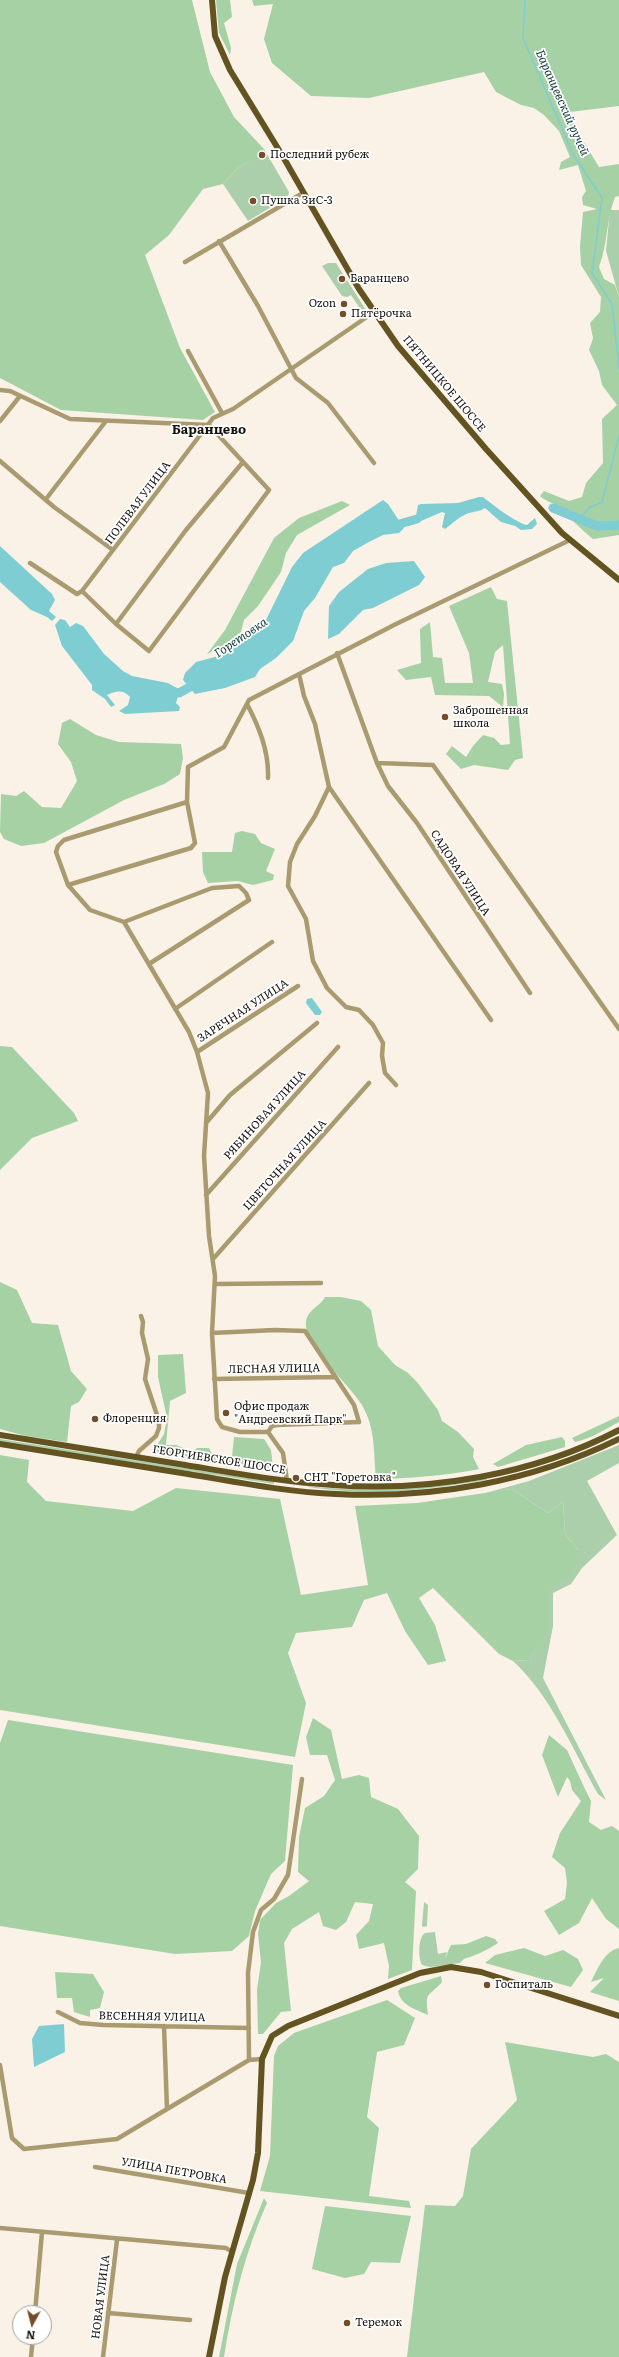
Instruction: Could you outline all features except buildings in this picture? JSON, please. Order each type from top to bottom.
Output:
[{"type":"main road","name":"ПЯТНИЦКОЕ ШОССЕ","points":[[212,0],[216,36],[223,57],[374,312],[417,371],[503,468],[570,540],[619,580]]},
{"type":"main road","name":"ГЕОРГИЕВСКОЕ ШОССЕ","points":[[0,1435],[287,1481],[378,1487],[457,1480],[535,1464],[585,1446],[619,1430]]},
{"type":"main road","name":"ГЕОРГИЕВСКОЕ ШОССЕ","points":[[0,1444],[278,1489],[357,1495],[431,1492],[497,1482],[557,1465],[619,1439]]},
{"type":"main road","points":[[209,2357],[218,2308],[232,2252],[250,2193],[260,2135],[262,2059],[269,2040],[281,2029],[420,1973],[451,1967],[481,1972],[619,2016]]},
{"type":"street","points":[[185,262],[303,192]]},
{"type":"street","points":[[219,241],[296,378],[328,403],[374,463]]},
{"type":"street","name":"ПОЛЕВАЯ УЛИЦА","points":[[82,591],[213,418],[233,409],[374,312]]},
{"type":"street","points":[[188,351],[222,413]]},
{"type":"street","points":[[0,390],[20,396],[70,420],[209,425],[269,490],[149,652],[116,624],[82,591],[77,594],[30,562]]},
{"type":"street","points":[[0,421],[20,396]]},
{"type":"street","points":[[46,499],[106,421]]},
{"type":"street","points":[[0,461],[46,499],[113,550]]},
{"type":"street","points":[[116,624],[186,530],[244,462]]},
{"type":"street","points":[[68,885],[191,848],[195,843],[187,802],[188,767],[224,746],[249,700],[337,653],[570,540]]},
{"type":"street","name":"САДОВАЯ УЛИЦА","points":[[337,653],[377,763],[388,786],[417,823],[530,993]]},
{"type":"street","points":[[299,674],[304,696],[315,724],[329,787],[491,1020]]},
{"type":"street","points":[[247,704],[265,748],[268,763],[268,778]]},
{"type":"street","points":[[377,763],[433,766],[619,1029]]},
{"type":"street","points":[[329,787],[297,844],[290,862],[288,886],[306,919],[313,962],[327,988],[346,1007],[359,1010],[373,1025],[383,1044],[382,1056],[385,1074],[396,1085]]},
{"type":"street","points":[[187,802],[64,840],[58,846],[56,852],[68,885],[90,910],[124,922],[175,1009],[197,1052],[208,1093],[204,1156],[209,1236],[215,1284],[212,1333],[217,1419],[222,1428],[240,1432],[268,1432]]},
{"type":"street","points":[[124,922],[212,888],[240,886],[246,893],[249,900],[149,964]]},
{"type":"street","points":[[175,1009],[272,942]]},
{"type":"street","name":"ЗАРЕЧНАЯ УЛИЦА","points":[[197,1052],[298,986]]},
{"type":"street","points":[[206,1123],[230,1095],[317,1023]]},
{"type":"street","name":"РЯБИНОВАЯ УЛИЦА","points":[[206,1195],[338,1047]]},
{"type":"street","name":"ЦВЕТОЧНАЯ УЛИЦА","points":[[213,1259],[369,1083]]},
{"type":"street","points":[[215,1284],[321,1282]]},
{"type":"street","points":[[136,1457],[139,1451],[156,1436],[159,1428],[159,1420],[145,1379],[148,1360],[142,1333],[144,1322],[141,1316]]},
{"type":"street","points":[[212,1333],[276,1330],[305,1331],[354,1405],[359,1422],[277,1425],[272,1426],[268,1432]]},
{"type":"street","name":"ЛЕСНАЯ УЛИЦА","points":[[214,1379],[335,1377]]},
{"type":"street","points":[[268,1432],[283,1452],[287,1481]]},
{"type":"street","points":[[250,2060],[248,1973],[254,1932],[261,1910],[274,1899],[288,1875],[302,1779]]},
{"type":"street","name":"ВЕСЕННЯЯ УЛИЦА","points":[[58,2012],[80,2023],[249,2028]]},
{"type":"street","points":[[164,2026],[167,2109]]},
{"type":"street","points":[[0,2065],[2,2085],[12,2138],[24,2149],[117,2139],[250,2060],[262,2059]]},
{"type":"street","name":"УЛИЦА ПЕТРОВКА","points":[[94,2167],[250,2193]]},
{"type":"street","name":"НОВАЯ УЛИЦА","points":[[0,2228],[117,2240],[226,2248],[232,2252]]},
{"type":"street","points":[[36,2305],[42,2232]]},
{"type":"street","name":"НОВАЯ УЛИЦА","points":[[103,2357],[117,2240]]},
{"type":"street","points":[[108,2313],[190,2320]]},
{"type":"street","points":[[31,2357],[32,2345]]},
{"type":"green space","points":[[0,0],[192,0],[210,72],[234,117],[264,149],[258,153],[260,155],[238,168],[223,184],[203,189],[169,235],[145,255],[180,348],[215,412],[203,420],[61,410],[0,378]]},
{"type":"green space","points":[[216,0],[230,0],[232,17],[224,23],[231,48],[230,55],[219,33]]},
{"type":"green space","points":[[252,0],[619,0],[619,106],[570,112],[576,129],[599,167],[619,164],[619,196],[615,197],[612,206],[604,250],[599,267],[604,279],[615,285],[619,297],[619,535],[593,539],[557,506],[540,496],[544,491],[569,501],[582,497],[586,483],[603,463],[602,419],[617,405],[602,385],[599,371],[589,350],[593,338],[590,323],[600,312],[601,297],[581,265],[580,246],[583,212],[597,209],[583,205],[582,197],[586,191],[578,165],[559,170],[561,162],[570,157],[559,131],[544,115],[534,108],[521,105],[496,92],[484,72],[369,98],[311,96],[272,63],[264,39],[273,4],[254,6]]},
{"type":"green space","points":[[264,149],[289,192],[288,197],[248,221],[223,184],[238,168],[259,155],[258,153]]},
{"type":"green space","points":[[610,210],[619,210],[619,297],[606,251]]},
{"type":"green space","points":[[328,263],[336,263],[366,310],[365,316],[351,295],[347,297],[342,296],[322,266]]},
{"type":"green space","points":[[342,501],[350,505],[297,535],[286,553],[281,572],[258,606],[244,620],[241,632],[223,646],[207,654],[225,630],[274,538],[299,518]]},
{"type":"green space","points":[[491,587],[497,599],[507,601],[523,758],[515,760],[508,770],[474,765],[461,769],[446,754],[452,746],[466,757],[483,735],[494,738],[501,745],[510,744],[503,645],[495,652],[488,682],[502,684],[504,694],[503,707],[489,696],[435,695],[431,677],[406,680],[397,670],[421,663],[420,629],[430,622],[433,657],[442,658],[445,683],[473,683],[469,653],[449,606]]},
{"type":"green space","points":[[70,719],[96,735],[119,742],[181,744],[183,758],[180,774],[164,784],[124,800],[44,843],[21,846],[4,839],[0,832],[1,794],[16,796],[24,791],[42,807],[61,808],[77,781],[71,762],[58,744],[62,723]]},
{"type":"green space","points":[[242,831],[255,834],[261,843],[275,849],[266,871],[274,875],[273,880],[253,885],[238,881],[208,883],[203,872],[202,852],[232,852],[235,833]]},
{"type":"green space","points":[[0,1046],[12,1047],[74,1113],[78,1121],[32,1138],[0,1170]]},
{"type":"green space","points":[[0,1282],[17,1290],[32,1323],[58,1325],[71,1371],[87,1389],[79,1402],[71,1406],[67,1442],[26,1436],[0,1429]]},
{"type":"green space","points":[[325,1297],[341,1297],[361,1301],[371,1310],[378,1346],[395,1365],[408,1373],[417,1382],[438,1410],[442,1421],[458,1432],[474,1449],[473,1457],[479,1469],[443,1475],[409,1478],[376,1477],[372,1432],[370,1423],[362,1405],[321,1355],[308,1335],[306,1321],[308,1316]]},
{"type":"green space","points":[[183,1354],[186,1393],[170,1401],[166,1445],[176,1445],[193,1452],[197,1448],[209,1448],[213,1456],[232,1457],[234,1437],[264,1439],[271,1450],[273,1468],[153,1452],[164,1434],[167,1418],[158,1377],[158,1355]]},
{"type":"green space","points":[[619,1416],[619,1422],[592,1436],[575,1442],[572,1438]]},
{"type":"green space","points":[[562,1437],[565,1441],[565,1447],[498,1467],[493,1464],[526,1445]]},
{"type":"green space","points":[[0,1439],[274,1482],[274,1484],[0,1442]]},
{"type":"green space","points":[[619,1445],[619,1463],[587,1481],[617,1535],[582,1568],[571,1584],[553,1593],[553,1626],[543,1678],[606,1800],[598,1794],[560,1724],[539,1690],[513,1661],[529,1660],[547,1630],[547,1589],[578,1550],[565,1534],[563,1502],[548,1513],[512,1489],[482,1494],[529,1481]]},
{"type":"green space","points":[[0,1455],[29,1460],[27,1482],[46,1501],[133,1511],[176,1488],[280,1499],[301,1595],[368,1585],[355,1506],[417,1503],[512,1489],[548,1513],[563,1502],[565,1534],[578,1550],[574,1572],[547,1589],[548,1630],[529,1660],[513,1661],[499,1654],[433,1588],[419,1598],[435,1625],[446,1661],[428,1665],[405,1631],[387,1593],[364,1600],[352,1627],[296,1633],[288,1653],[306,1703],[295,1757],[0,1710]]},
{"type":"green space","points":[[486,1477],[487,1480],[426,1489],[386,1492],[345,1491],[312,1488],[307,1486],[352,1489],[419,1487]]},
{"type":"green space","points":[[313,1718],[331,1730],[342,1779],[359,1775],[369,1778],[371,1797],[398,1809],[419,1836],[418,1869],[405,1882],[416,1891],[412,1970],[388,1979],[389,1966],[384,1943],[359,1949],[356,1935],[369,1921],[373,1904],[355,1902],[346,1922],[336,1930],[323,1926],[319,1912],[292,1929],[284,1943],[291,2011],[281,2012],[263,2034],[258,2034],[257,1990],[261,1962],[258,1934],[260,1920],[276,1903],[289,1896],[309,1881],[298,1872],[299,1837],[305,1808],[324,1796],[335,1780],[327,1755],[310,1755],[306,1737]]},
{"type":"green space","points":[[8,1720],[293,1765],[285,1861],[271,1874],[255,1911],[249,1936],[232,1951],[175,1954],[0,1926],[0,1743]]},
{"type":"green space","points":[[549,1735],[567,1750],[591,1801],[589,1822],[601,1830],[612,1826],[619,1831],[619,1929],[606,1919],[592,1898],[579,1923],[559,1935],[544,1911],[565,1899],[567,1883],[565,1868],[552,1857],[560,1833],[581,1801],[572,1790],[570,1781],[567,1777],[558,1797],[542,1755]]},
{"type":"green space","points":[[424,1902],[428,1905],[427,1926],[423,1927],[422,1926]]},
{"type":"green space","points":[[435,1932],[438,1954],[447,1952],[445,1958],[464,1959],[460,1963],[430,1967],[422,1965],[419,1953],[421,1939],[425,1933]]},
{"type":"green space","points":[[486,1936],[495,1939],[498,1943],[486,1950],[464,1959],[450,1960],[445,1958],[451,1945],[466,1944]]},
{"type":"green space","points":[[524,1948],[545,1956],[563,1950],[578,1959],[583,1970],[571,1987],[485,1963],[495,1955]]},
{"type":"green space","points":[[619,1948],[619,2001],[590,1992],[604,1978],[591,1982],[605,1957],[609,1953]]},
{"type":"green space","points":[[55,1972],[93,1974],[104,1992],[100,2008],[90,2010],[90,2017],[74,2012],[72,1998],[57,1998]]},
{"type":"green space","points":[[441,1976],[442,1982],[427,1998],[428,2015],[414,2009],[405,2003],[399,1996],[398,1991],[401,1988]]},
{"type":"green space","points":[[387,2000],[415,2018],[404,2045],[377,2052],[367,2117],[379,2128],[369,2196],[409,2201],[411,2208],[260,2191],[270,2156],[274,2056],[278,2046],[294,2033]]},
{"type":"green space","points":[[505,2042],[593,2057],[606,2054],[619,2062],[619,2357],[407,2357],[425,2205],[455,2206],[463,2196],[471,2149],[517,2100]]},
{"type":"green space","points":[[264,2198],[267,2203],[252,2240],[240,2279],[224,2357],[219,2357],[237,2264]]},
{"type":"green space","points":[[325,2206],[411,2216],[400,2263],[371,2262],[364,2274],[345,2278],[312,2269]]},
{"type":"water","points":[[483,497],[504,513],[522,524],[527,525],[535,518],[537,524],[532,529],[521,530],[515,526],[501,522],[485,508],[463,516],[445,529],[442,527],[445,513],[442,512],[421,521],[406,521],[416,516],[418,505],[421,504],[458,503]]},
{"type":"water","points":[[383,500],[388,504],[404,528],[399,533],[383,535],[367,543],[353,551],[344,563],[333,567],[315,598],[304,611],[293,641],[276,658],[260,669],[255,677],[225,688],[195,694],[183,680],[185,673],[196,662],[226,654],[264,624],[292,567],[303,553]]},
{"type":"water","points":[[0,546],[52,594],[55,600],[49,611],[56,617],[52,621],[47,617],[31,610],[0,582]]},
{"type":"water","points":[[414,561],[425,577],[419,585],[373,608],[363,610],[339,634],[328,639],[329,606],[339,592],[368,569],[386,563]]},
{"type":"water","points":[[60,619],[65,620],[70,627],[76,623],[83,626],[104,654],[123,671],[132,676],[168,683],[180,690],[176,703],[180,707],[179,711],[125,714],[119,711],[128,705],[130,697],[122,692],[113,692],[107,695],[115,705],[111,707],[105,699],[92,690],[92,685],[62,646],[55,625]]},
{"type":"water","points":[[312,998],[322,1012],[320,1015],[315,1015],[306,1003],[307,999]]},
{"type":"water","points":[[64,2024],[65,2052],[34,2067],[32,2039],[39,2026]]},
{"type":"waterway","name":"Баранцевский ручей","points":[[525,0],[523,38],[573,154],[602,198],[592,273],[612,304],[619,369]]},
{"type":"waterway","name":"Баранцевский ручей","points":[[579,519],[589,508],[602,502],[619,436]]},
{"type":"waterway","name":"Горетовка","points":[[553,508],[597,526],[619,525]]},
{"type":"waterway","name":"Горетовка","points":[[389,527],[417,519]]},
{"type":"waterway","name":"Горетовка","points":[[167,690],[179,693],[199,682]]},
{"type":"place","name":"Последний рубеж","points":[[262,155]]},
{"type":"place","name":"Пушка ЗиС-3","points":[[253,201]]},
{"type":"place","name":"Баранцево","points":[[342,279]]},
{"type":"place","name":"Ozon","points":[[344,304]]},
{"type":"place","name":"Пятёрочка","points":[[343,314]]},
{"type":"place","name":"Заброшенная школа","points":[[445,717]]},
{"type":"place","name":"Офис продаж \"Андреевский Парк\"","points":[[226,1413]]},
{"type":"place","name":"Флоренция","points":[[95,1419]]},
{"type":"place","name":"СНТ \"Горетовка\"","points":[[296,1478]]},
{"type":"place","name":"Госпиталь","points":[[487,1985]]},
{"type":"place","name":"Теремок","points":[[347,2323]]},
{"type":"district","name":"Баранцево","points":[[209,430]]}]
